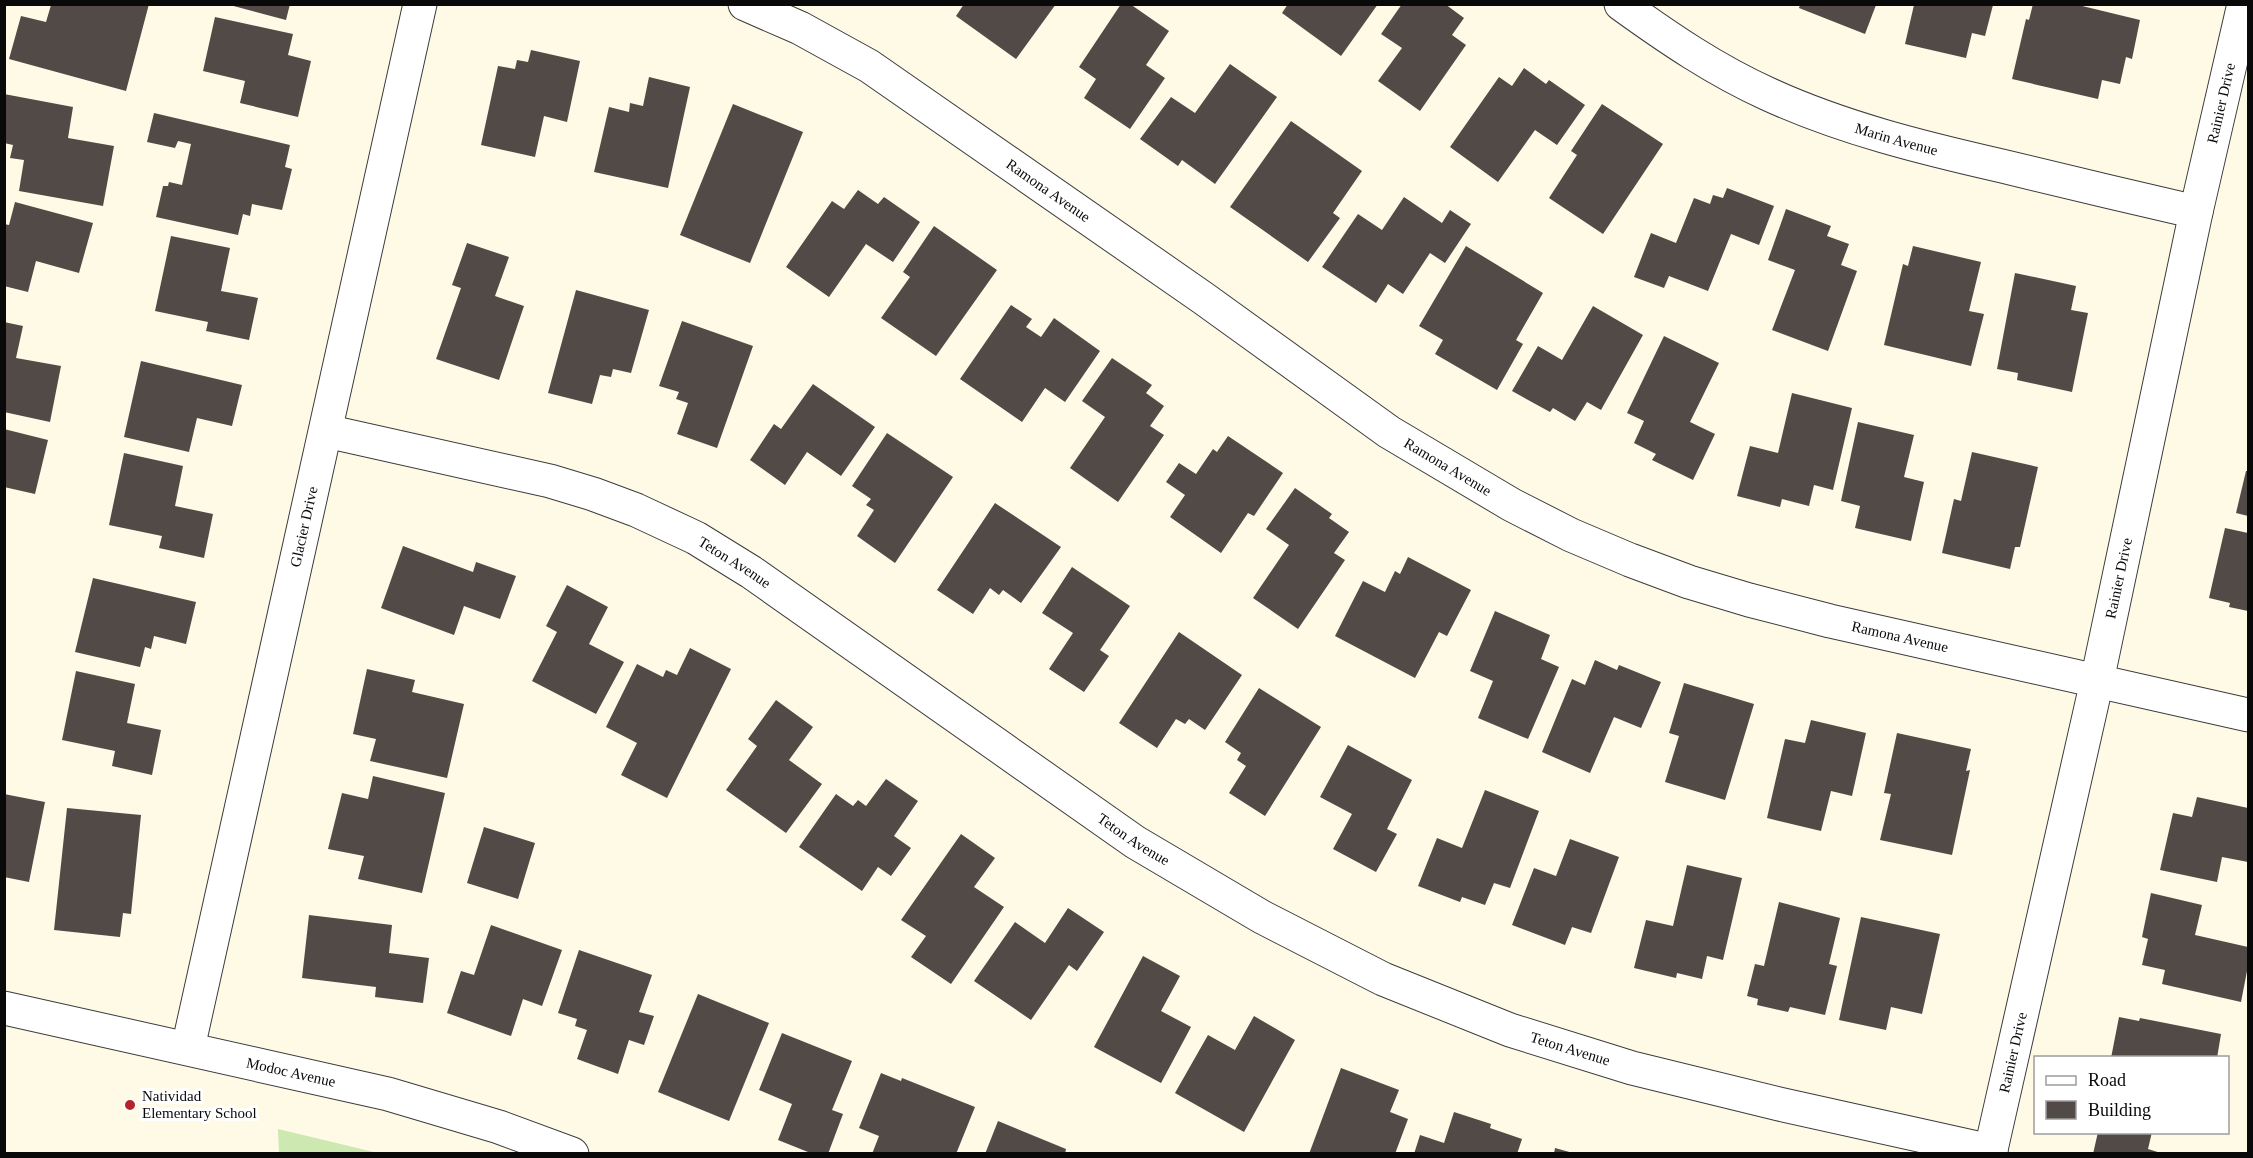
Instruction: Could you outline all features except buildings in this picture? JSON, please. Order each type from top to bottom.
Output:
[{"type":"street","name":"Glacier Drive","points":[[188,1048],[420,4]]},
{"type":"street","name":"Ramona Avenue","points":[[745,4],[827,42],[878,72],[1203,298],[1389,432],[1457,475],[1512,505],[1591,543],[1689,582],[1830,621],[2248,715]]},
{"type":"street","name":"Marin Avenue","points":[[1621,4],[1681,47],[1728,74],[1768,94],[1850,126],[1925,148],[2196,212]]},
{"type":"street","name":"Rainier Drive","points":[[1990,1152],[2097,681],[2196,212],[2244,4]]},
{"type":"street","name":"Teton Avenue","points":[[326,431],[582,490],[636,510],[696,538],[751,572],[1135,842],[1262,917],[1393,983],[1510,1029],[1632,1068],[1990,1152]]},
{"type":"street","name":"Modoc Avenue","points":[[4,1008],[388,1094],[499,1127],[572,1154]]},
{"type":"green space","points":[[278,1129],[378,1153],[279,1153]]},
{"type":"place","name":"Natividad Elementary School","points":[[130,1105]]}]
